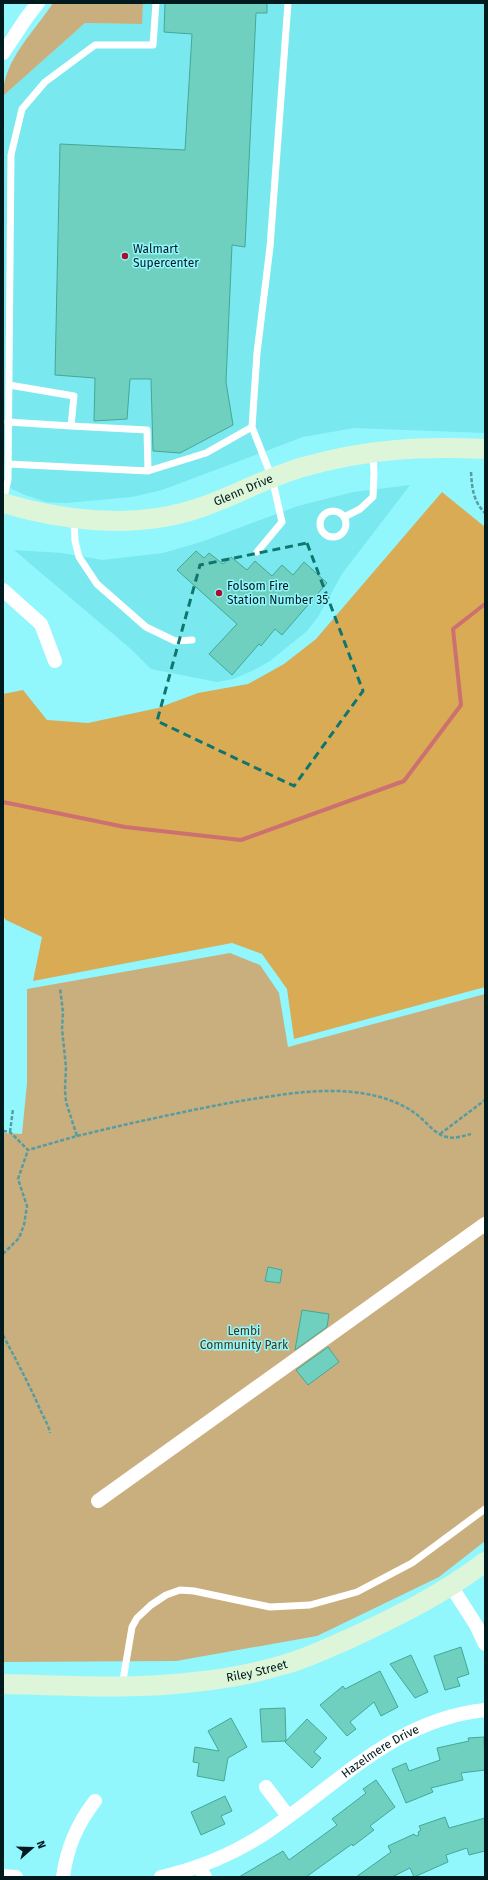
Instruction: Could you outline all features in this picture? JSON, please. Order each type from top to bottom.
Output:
[{"type":"main road","name":"Glenn Drive","points":[[3,503],[45,515],[74,519],[116,521],[150,519],[178,514],[201,507],[301,467],[372,452],[425,447],[485,449]]},
{"type":"main road","name":"Riley Street","points":[[3,1684],[122,1686],[194,1682],[235,1676],[287,1664],[387,1621],[451,1586],[485,1562]]},
{"type":"street","points":[[3,53],[37,3]]},
{"type":"street","points":[[3,590],[41,624],[55,662]]},
{"type":"street","points":[[98,1501],[485,1224]]},
{"type":"street","points":[[451,1586],[476,1625],[485,1644]]},
{"type":"street","name":"Hazelmere Drive","points":[[161,1877],[202,1872],[264,1834],[357,1763],[398,1737],[451,1717],[485,1710]]},
{"type":"street","points":[[266,1787],[288,1816]]},
{"type":"street","points":[[63,1877],[66,1859],[74,1834],[95,1801]]},
{"type":"street","points":[[3,1876],[16,1877]]},
{"type":"lane","points":[[3,503],[8,480],[11,155],[22,109],[45,82],[94,45],[153,45],[156,3]]},
{"type":"lane","points":[[257,552],[282,522],[272,478],[252,427],[258,345],[270,247],[288,3]]},
{"type":"lane","points":[[9,385],[74,396],[71,426]]},
{"type":"lane","points":[[8,422],[147,430],[148,471]]},
{"type":"lane","points":[[8,464],[148,471],[206,453],[252,427]]},
{"type":"lane","points":[[344,517],[360,509],[372,497],[374,473],[372,452]]},
{"type":"lane","points":[[74,519],[75,541],[79,557],[98,584],[146,628],[175,641],[192,640]]},
{"type":"lane","points":[[122,1686],[132,1627],[137,1618],[146,1609],[166,1595],[180,1590],[194,1591],[270,1607],[317,1603],[357,1592],[412,1563],[485,1509]]},
{"type":"path","points":[[471,472],[472,491],[477,504],[485,513]]},
{"type":"path","points":[[60,988],[66,1067],[66,1102],[77,1136]]},
{"type":"path","points":[[28,1150],[77,1136],[151,1118],[306,1091],[340,1091],[373,1095],[399,1104],[416,1114],[445,1137],[454,1138],[471,1134]]},
{"type":"path","points":[[440,1134],[485,1100]]},
{"type":"path","points":[[10,1132],[13,1109]]},
{"type":"path","points":[[3,1131],[10,1132],[28,1150]]},
{"type":"path","points":[[3,1254],[20,1238],[24,1225],[27,1206],[18,1179],[28,1150]]},
{"type":"path","points":[[3,1335],[16,1357],[42,1413],[48,1422],[50,1433]]},
{"type":"highlighted area","points":[[307,543],[363,691],[294,786],[157,721],[200,565]]},
{"type":"shaded area","points":[[143,3],[485,3],[485,433],[354,428],[303,437],[162,490],[132,497],[66,503],[46,502],[25,495],[3,485],[3,96],[85,23],[141,24]]},
{"type":"shaded area","points":[[410,485],[342,574],[318,617],[307,631],[270,661],[233,679],[217,682],[151,669],[132,650],[14,550],[62,553],[102,560],[163,553],[201,542],[298,506],[353,492]]},
{"type":"shaded area","points":[[442,492],[485,527],[485,987],[294,1039],[287,989],[262,954],[232,943],[33,981],[42,937],[6,920],[3,916],[3,694],[23,690],[47,720],[88,723],[158,708],[198,693],[248,684],[284,664],[316,639]]},
{"type":"green space","points":[[53,3],[143,3],[142,24],[85,23],[3,96],[4,83],[14,58],[21,46]]},
{"type":"green space","name":"Lembi Community Park","points":[[230,953],[260,965],[279,993],[288,1047],[485,994],[485,1541],[439,1577],[317,1636],[176,1661],[3,1662],[3,1133],[22,1134],[27,1083],[27,989]]},
{"type":"building","points":[[165,3],[267,3],[267,13],[256,13],[245,247],[232,245],[226,382],[233,425],[180,453],[153,451],[151,379],[130,379],[127,419],[94,421],[95,378],[55,375],[60,144],[185,150],[192,34],[164,32]]},
{"type":"building","points":[[196,551],[204,558],[209,553],[223,564],[231,557],[247,570],[255,561],[272,576],[282,565],[293,575],[304,562],[327,583],[282,635],[275,629],[261,646],[259,644],[232,675],[209,654],[237,624],[177,570]]},
{"type":"building","points":[[268,1267],[282,1270],[280,1283],[265,1281]]},
{"type":"building","points":[[302,1310],[329,1314],[327,1327],[295,1350]]},
{"type":"building","points":[[328,1347],[339,1362],[308,1385],[296,1370]]},
{"type":"building","points":[[461,1647],[469,1674],[457,1678],[460,1686],[445,1690],[434,1656]]},
{"type":"building","points":[[411,1655],[428,1692],[415,1698],[390,1664]]},
{"type":"building","points":[[380,1671],[398,1707],[381,1716],[374,1702],[350,1722],[356,1729],[347,1736],[320,1705],[343,1686],[345,1689]]},
{"type":"building","points":[[285,1708],[286,1741],[262,1742],[260,1709]]},
{"type":"building","points":[[231,1718],[247,1747],[228,1758],[224,1781],[197,1776],[199,1763],[193,1762],[195,1747],[219,1751],[208,1731]]},
{"type":"building","points":[[307,1719],[327,1738],[314,1752],[321,1758],[312,1768],[285,1742]]},
{"type":"building","points":[[484,1737],[485,1770],[461,1773],[463,1780],[431,1788],[433,1792],[406,1803],[392,1769],[406,1763],[409,1771],[440,1760],[437,1748],[469,1741],[468,1738]]},
{"type":"building","points":[[376,1780],[395,1807],[370,1826],[374,1830],[353,1846],[352,1844],[306,1877],[239,1877],[283,1851],[289,1860],[337,1825],[332,1819],[366,1793],[363,1789]]},
{"type":"building","points":[[225,1796],[232,1811],[221,1816],[225,1824],[201,1835],[191,1812]]},
{"type":"building","points":[[445,1817],[449,1828],[485,1818],[485,1851],[469,1855],[467,1848],[446,1855],[448,1862],[414,1877],[410,1868],[392,1877],[356,1877],[391,1852],[388,1846],[414,1834],[416,1836],[419,1835],[418,1832],[421,1830],[419,1826]]},
{"type":"waterway","points":[[3,802],[125,827],[241,840],[404,781],[461,705],[453,629],[485,604]]},
{"type":"place","name":"Walmart Supercenter","points":[[125,256]]},
{"type":"place","name":"Folsom Fire Station Number 35","points":[[219,593]]}]
